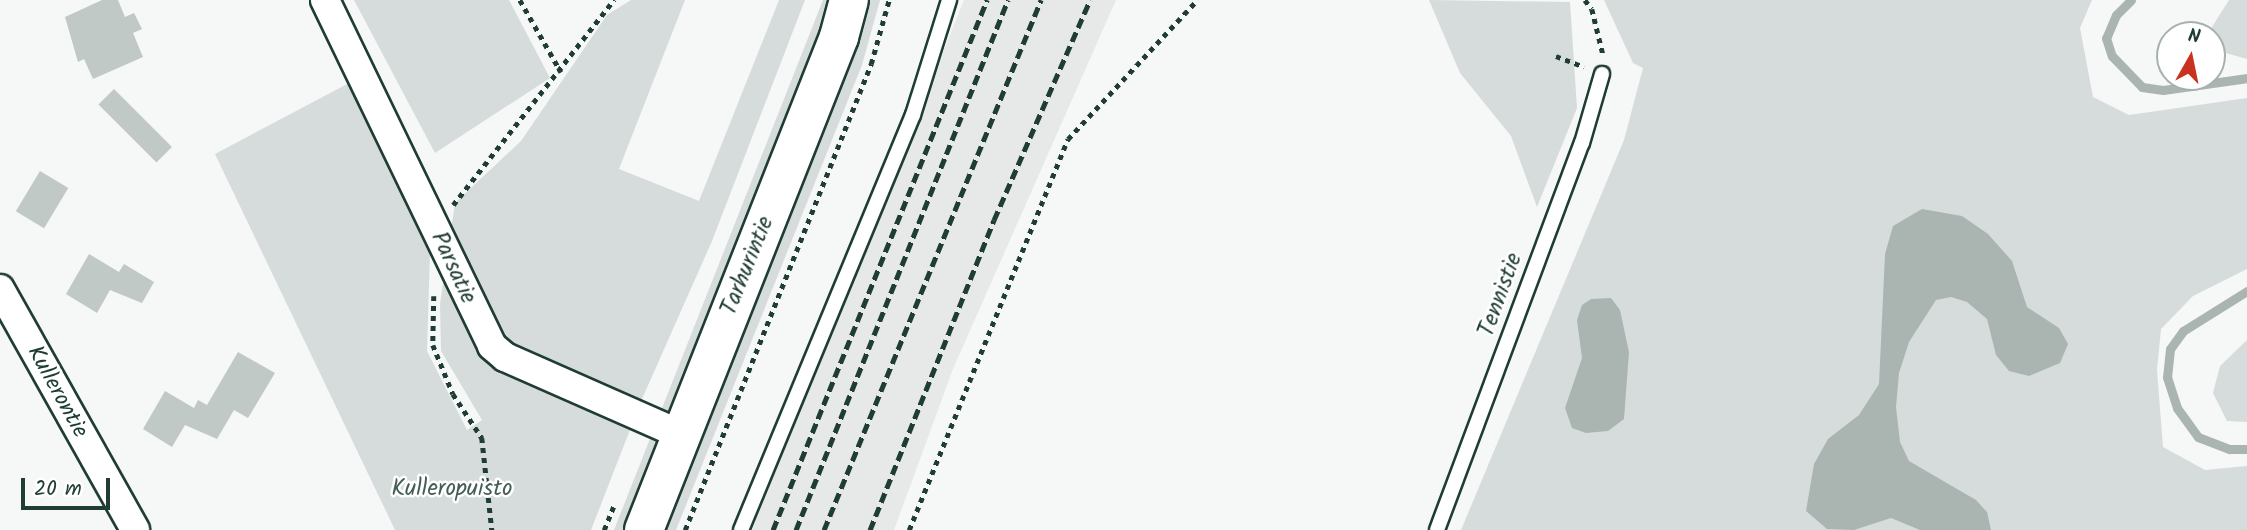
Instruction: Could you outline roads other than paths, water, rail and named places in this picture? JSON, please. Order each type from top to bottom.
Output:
[{"type":"street","name":"Parsatie","points":[[325,0],[486,337],[505,358],[682,435]]},
{"type":"street","name":"Tarhurintie","points":[[644,530],[839,37],[849,0]]},
{"type":"street","name":"Kullerontie","points":[[0,289],[135,530]]},
{"type":"lane","points":[[741,530],[913,115],[949,0]]},
{"type":"lane","name":"Tennistie","points":[[1437,530],[1582,143],[1602,74]]},
{"type":"waterway","points":[[2131,0],[2116,15],[2106,38],[2112,56],[2142,87],[2163,90],[2247,78]]},
{"type":"waterway","points":[[2247,291],[2183,331],[2170,349],[2167,377],[2177,408],[2198,437],[2230,449],[2247,449]]},
{"type":"railway","points":[[773,530],[987,0]]},
{"type":"railway","points":[[796,530],[1008,0]]},
{"type":"railway","points":[[824,530],[1041,0]]},
{"type":"railway","points":[[870,530],[994,220],[1090,0]]},
{"type":"park label","name":"Kulleropuisto","points":[[452,489]]}]
